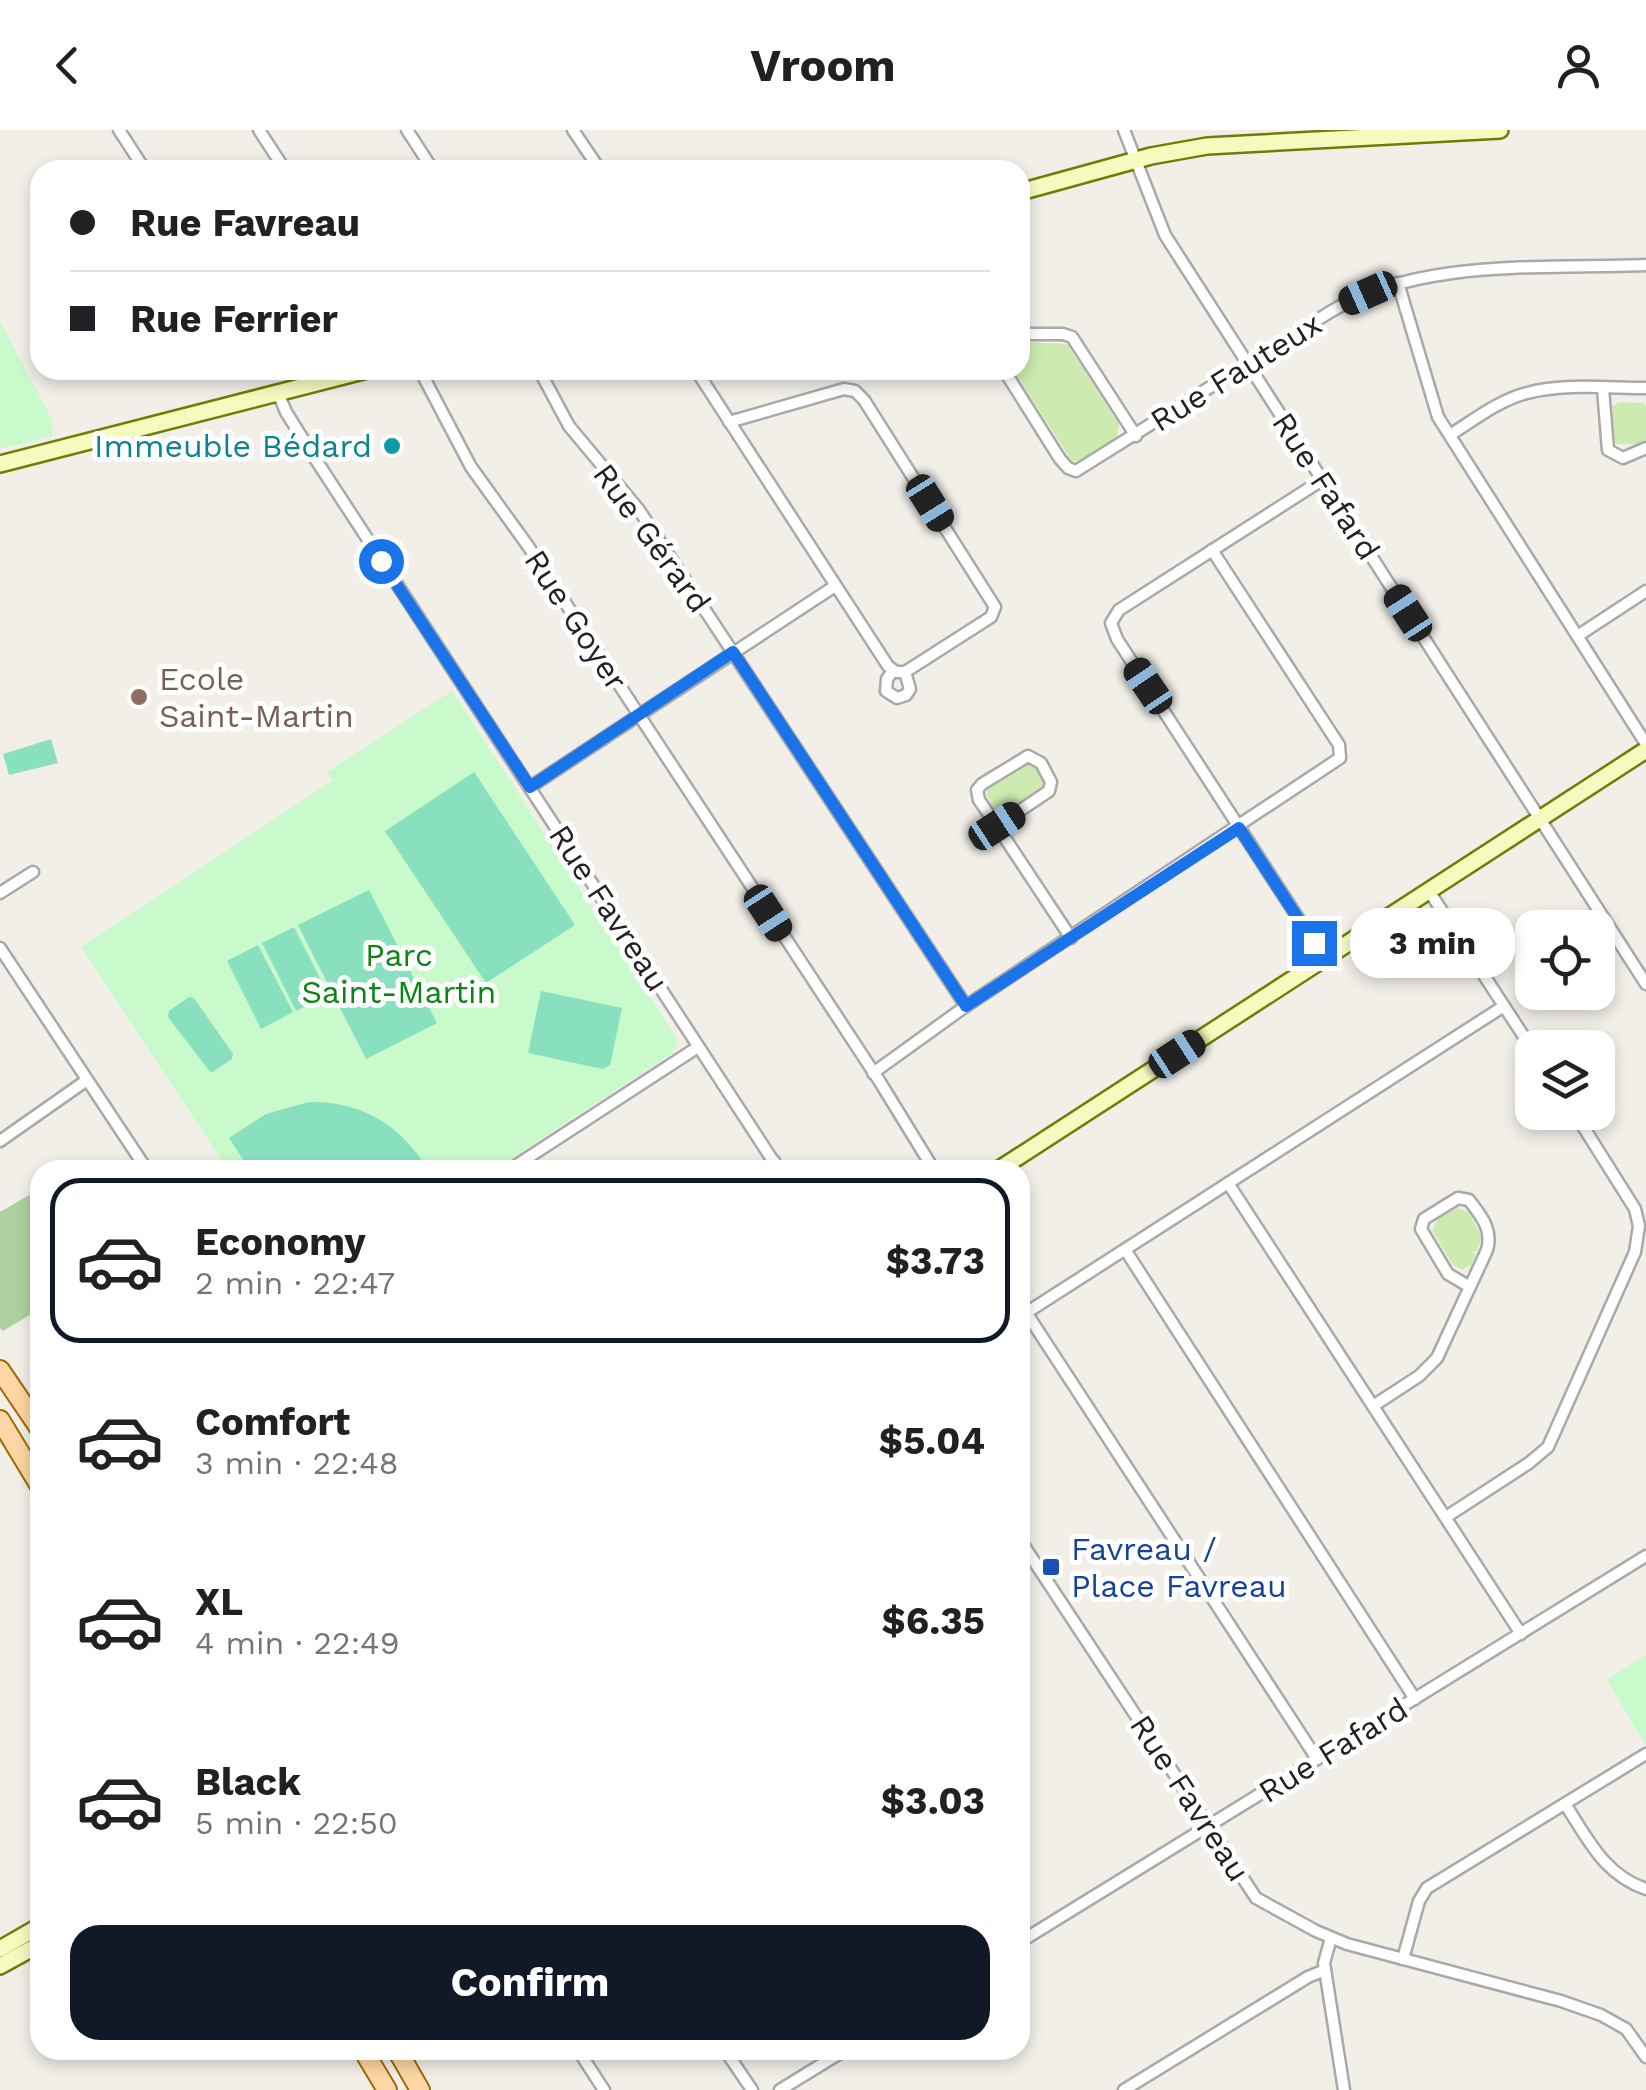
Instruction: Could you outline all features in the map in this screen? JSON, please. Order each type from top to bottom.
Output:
[{"type":"main road","points":[[1030,189],[1136,160],[1215,146],[1317,135],[1500,130]]},
{"type":"main road","points":[[0,464],[328,380]]},
{"type":"main road","points":[[1013,1160],[1540,820],[1646,747]]},
{"type":"main road","points":[[0,1370],[30,1414]]},
{"type":"main road","points":[[0,1420],[30,1470]]},
{"type":"main road","points":[[0,1949],[30,1932]]},
{"type":"main road","points":[[0,1966],[30,1950]]},
{"type":"main road","points":[[370,2060],[386,2090]]},
{"type":"main road","points":[[403,2060],[420,2090]]},
{"type":"street","points":[[119,130],[138,160]]},
{"type":"street","points":[[259,130],[278,160]]},
{"type":"street","points":[[407,130],[426,160]]},
{"type":"street","points":[[574,130],[594,160]]},
{"type":"street","name":"Rue Fafard","points":[[1124,130],[1165,234],[1646,984]]},
{"type":"street","name":"Rue Fauteux","points":[[1011,380],[1068,468],[1084,468],[1348,302],[1398,283],[1452,273],[1646,265]]},
{"type":"street","points":[[1398,283],[1438,417],[1579,635],[1646,747]]},
{"type":"street","points":[[1030,334],[1070,336],[1136,436]]},
{"type":"street","name":"Rue Goyer","points":[[425,380],[470,466],[528,546],[928,1160]]},
{"type":"street","name":"Rue Gérard","points":[[544,380],[568,426],[639,510],[966,1006]]},
{"type":"street","points":[[702,380],[729,422],[835,586],[899,671],[991,617],[995,607],[856,391],[844,389],[729,422]]},
{"type":"street","points":[[1603,388],[1608,450],[1622,458],[1646,448]]},
{"type":"street","points":[[1450,435],[1526,393],[1646,388]]},
{"type":"street","name":"Rue Favreau","points":[[278,393],[316,460],[772,1160]]},
{"type":"street","points":[[1322,480],[1120,610],[1111,623],[1116,639],[1324,958]]},
{"type":"street","points":[[873,1072],[966,1006],[1332,766],[1342,754],[1212,550]]},
{"type":"street","points":[[530,787],[835,586]]},
{"type":"street","points":[[1579,635],[1646,591]]},
{"type":"street","points":[[997,826],[1049,791],[1050,778],[1035,757],[1022,758],[979,788],[977,797],[1070,938]]},
{"type":"street","points":[[0,894],[33,872]]},
{"type":"street","points":[[1429,891],[1520,1030]]},
{"type":"street","points":[[0,948],[140,1160]]},
{"type":"street","points":[[1030,1304],[1126,1250],[1504,1006]]},
{"type":"street","points":[[524,1160],[698,1048]]},
{"type":"street","points":[[0,1141],[88,1080]]},
{"type":"street","points":[[1446,1517],[1535,1460],[1548,1447],[1635,1252],[1639,1226],[1635,1209],[1585,1130]]},
{"type":"street","points":[[1228,1183],[1521,1634]]},
{"type":"street","points":[[1373,1406],[1434,1362],[1470,1287],[1490,1236],[1472,1204],[1458,1198],[1424,1219],[1421,1229],[1448,1274],[1470,1287]]},
{"type":"street","points":[[1126,1250],[1416,1699]]},
{"type":"street","points":[[1030,1319],[1317,1759]]},
{"type":"street","name":"Rue Fafard","points":[[1030,1936],[1646,1556]]},
{"type":"street","name":"Rue Favreau","points":[[1030,1558],[1256,1898],[1331,1938],[1601,2015],[1626,2029],[1646,2057]]},
{"type":"street","points":[[1403,1958],[1423,1892],[1646,1754]]},
{"type":"street","points":[[1566,1804],[1608,1868],[1646,1889]]},
{"type":"street","points":[[1331,1938],[1324,1960],[1344,2090]]},
{"type":"street","points":[[1124,2090],[1308,1976],[1325,1970]]},
{"type":"street","points":[[584,2060],[604,2090]]},
{"type":"street","points":[[732,2060],[752,2090]]},
{"type":"street","points":[[780,2090],[829,2060]]},
{"type":"green space","points":[[0,321],[52,420],[53,436],[0,449]]},
{"type":"green space","points":[[1030,342],[1067,344],[1119,424],[1117,437],[1081,461],[1072,461],[1019,380],[1030,380]]},
{"type":"green space","points":[[1619,402],[1644,403],[1646,440],[1641,444],[1616,444],[1611,416],[1613,406]]},
{"type":"green space","name":"Parc Saint-Martin","points":[[452,691],[676,1037],[677,1046],[671,1054],[508,1160],[221,1160],[81,947],[332,781],[327,772]]},
{"type":"green space","points":[[51,739],[58,763],[9,775],[3,754]]},
{"type":"green space","points":[[1026,764],[1035,766],[1044,780],[1043,787],[1006,812],[997,812],[987,790]]},
{"type":"green space","points":[[474,772],[575,925],[486,983],[385,831]]},
{"type":"green space","points":[[369,890],[437,1023],[366,1059],[298,925]]},
{"type":"green space","points":[[294,927],[328,994],[296,1011],[262,943]]},
{"type":"green space","points":[[258,945],[293,1012],[261,1029],[227,961]]},
{"type":"green space","points":[[541,991],[622,1008],[610,1065],[603,1069],[528,1053]]},
{"type":"green space","points":[[189,997],[194,998],[233,1054],[232,1059],[211,1073],[168,1017],[169,1011]]},
{"type":"green space","points":[[309,1102],[363,1111],[392,1128],[421,1160],[243,1160],[229,1138],[266,1114]]},
{"type":"green space","points":[[30,1195],[30,1315],[3,1331],[0,1328],[0,1212]]},
{"type":"green space","points":[[1458,1208],[1469,1213],[1482,1237],[1477,1251],[1472,1252],[1476,1254],[1471,1265],[1462,1270],[1453,1265],[1432,1230],[1438,1219]]},
{"type":"green space","points":[[1646,1655],[1646,1744],[1645,1744],[1607,1680]]},
{"type":"place","name":"Immeuble Bédard","points":[[392,446]]},
{"type":"place","name":"Ecole Saint-Martin","points":[[139,697]]},
{"type":"place","name":"Favreau / Place Favreau","points":[[1051,1567]]},
{"type":"route","points":[[381,561],[530,787],[733,652],[966,1006],[1239,828],[1314,943]]}]
